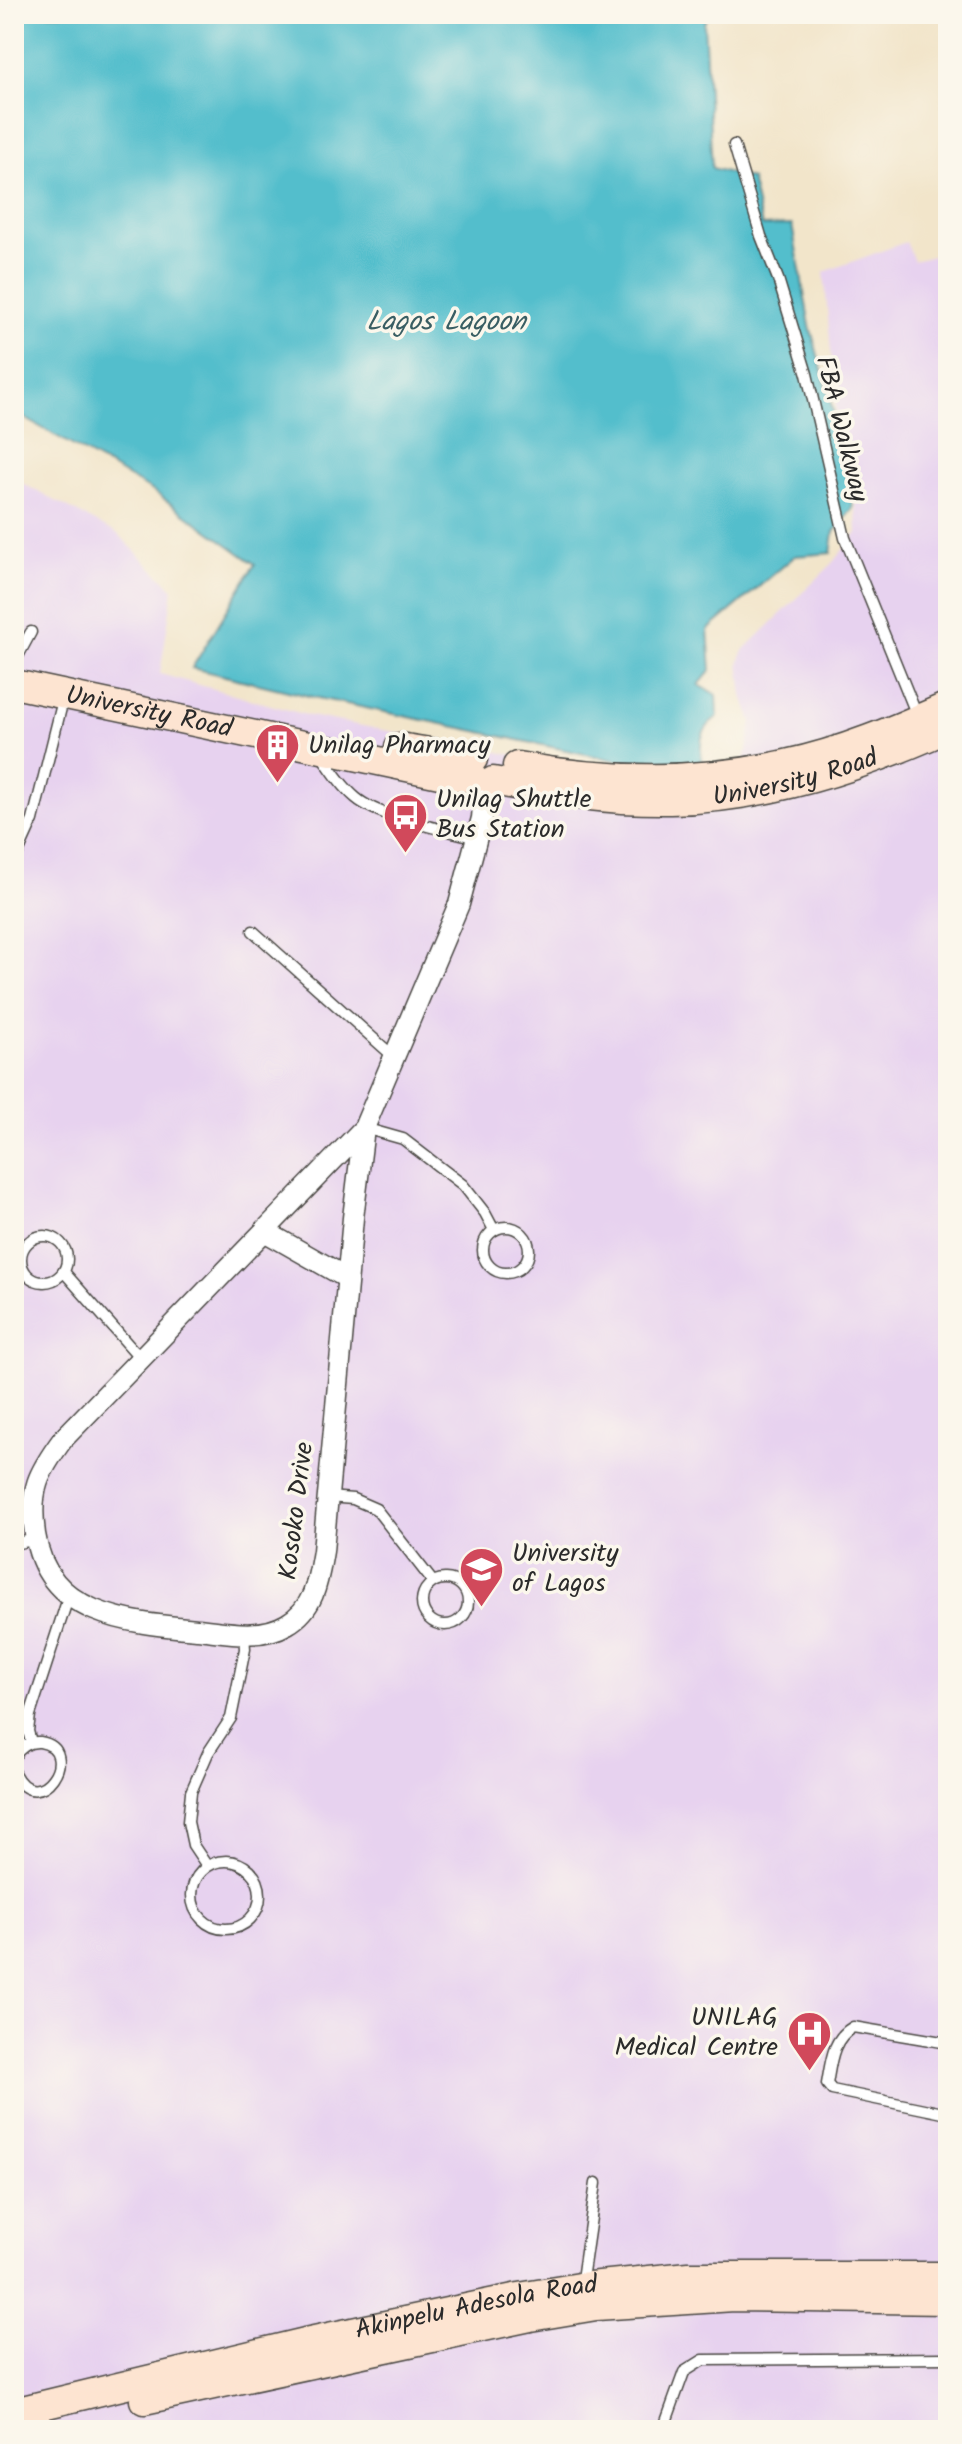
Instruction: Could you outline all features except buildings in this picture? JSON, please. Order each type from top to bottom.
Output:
[{"type":"street","name":"University Road","points":[[14,667],[371,742],[485,773]]},
{"type":"street","name":"University Road","points":[[14,684],[440,774],[695,778],[788,764],[895,730],[931,728],[948,706]]},
{"type":"street","name":"Kosoko Drive","points":[[364,1128],[63,1439],[43,1466],[33,1488],[37,1548],[51,1578],[84,1605],[131,1623],[244,1634],[267,1633],[288,1624],[307,1608],[316,1590],[364,1128],[459,904],[482,818],[485,773]]},
{"type":"street","points":[[266,1232],[347,1278]]},
{"type":"street","name":"Akinpelu Adesola Road","points":[[14,2412],[305,2342],[580,2287],[689,2276],[948,2276]]},
{"type":"street","name":"Akinpelu Adesola Road","points":[[14,2429],[313,2362],[596,2306],[734,2297],[948,2300]]},
{"type":"lane","name":"FBA Walkway","points":[[734,145],[807,374],[845,538],[931,728]]},
{"type":"lane","points":[[14,654],[18,656],[31,632]]},
{"type":"lane","points":[[14,862],[33,820],[64,694]]},
{"type":"lane","points":[[318,749],[335,776],[358,800],[386,814],[477,838]]},
{"type":"lane","points":[[253,931],[393,1056]]},
{"type":"lane","points":[[364,1128],[403,1139],[463,1185],[494,1230]]},
{"type":"lane","points":[[509,1227],[524,1234],[530,1249],[521,1268],[499,1272],[487,1263],[483,1249],[494,1230],[509,1227]]},
{"type":"lane","points":[[39,1237],[55,1239],[66,1250],[67,1266],[64,1272],[52,1281],[30,1278],[21,1258],[27,1244],[39,1237]]},
{"type":"lane","points":[[64,1272],[141,1359]]},
{"type":"lane","points":[[328,1497],[353,1499],[376,1509],[433,1582]]},
{"type":"lane","points":[[14,1544],[36,1539]]},
{"type":"lane","points":[[448,1579],[462,1586],[468,1601],[459,1620],[445,1625],[426,1615],[423,1593],[433,1582],[448,1579]]},
{"type":"lane","points":[[31,1742],[28,1731],[30,1715],[69,1595]]},
{"type":"lane","points":[[207,1866],[193,1845],[188,1822],[191,1792],[208,1753],[231,1718],[245,1649],[244,1634]]},
{"type":"lane","points":[[14,1757],[18,1750],[31,1742],[46,1744],[53,1749],[59,1764],[55,1778],[43,1787],[22,1784],[14,1773]]},
{"type":"lane","points":[[230,1861],[240,1863],[257,1878],[261,1900],[258,1911],[242,1926],[220,1929],[200,1918],[194,1908],[191,1896],[193,1884],[207,1866],[230,1861]]},
{"type":"lane","points":[[948,2043],[853,2027],[842,2033],[832,2055],[827,2084],[832,2090],[948,2114]]},
{"type":"lane","points":[[580,2287],[596,2183]]},
{"type":"lane","points":[[663,2430],[684,2372],[703,2360],[948,2358]]},
{"type":"shaded area","name":"University of Lagos","points":[[906,242],[914,261],[948,252],[948,2430],[14,2430],[14,479],[118,534],[173,589],[160,674],[310,716],[676,786],[715,786],[746,756],[752,721],[743,696],[739,663],[743,651],[828,568],[857,533],[855,486],[838,430],[824,272]]},
{"type":"water","name":"Lagos Lagoon","points":[[14,14],[708,14],[704,24],[712,168],[751,179],[762,226],[792,225],[810,326],[835,418],[853,508],[834,532],[831,553],[795,556],[708,630],[711,670],[699,685],[717,695],[718,716],[707,727],[702,738],[702,767],[676,773],[313,697],[192,668],[255,564],[153,491],[14,412]]},
{"type":"place","name":"Unilag Pharmacy","points":[[277,785]]},
{"type":"place","name":"Unilag Shuttle Bus Station","points":[[405,854]]},
{"type":"place","name":"University of Lagos","points":[[481,1608]]},
{"type":"place","name":"UNILAG Medical Centre","points":[[809,2072]]}]
